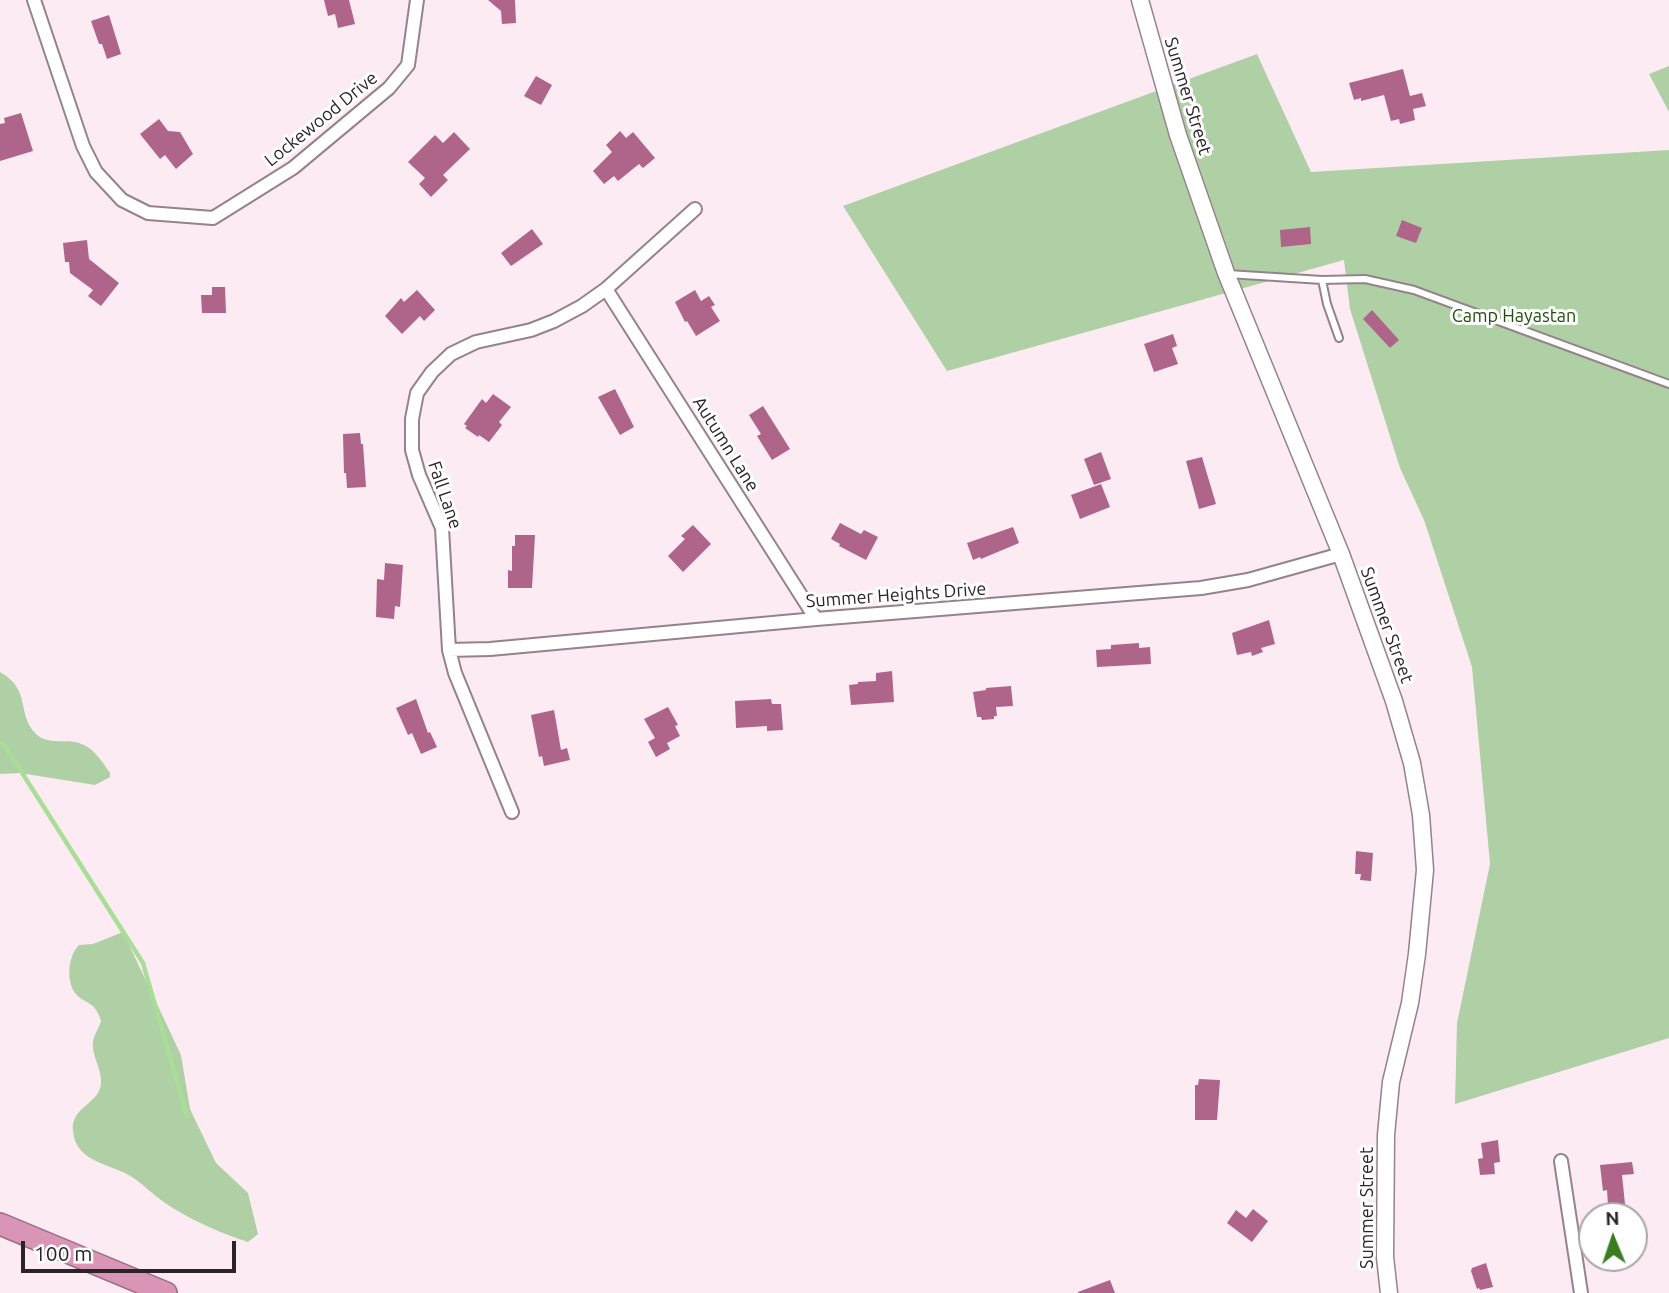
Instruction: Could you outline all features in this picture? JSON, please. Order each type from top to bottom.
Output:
[{"type":"highway","points":[[0,1224],[166,1293]]},
{"type":"main road","name":"Summer Street","points":[[1140,0],[1178,135],[1226,273],[1341,554],[1394,701],[1412,763],[1421,815],[1425,870],[1410,1003],[1391,1082],[1386,1135],[1385,1257],[1388,1293]]},
{"type":"street","name":"Lockewood Drive","points":[[34,0],[83,146],[96,172],[122,200],[148,213],[213,218],[293,168],[389,88],[408,65],[417,0]]},
{"type":"street","name":"Fall Lane","points":[[512,812],[455,673],[449,650],[442,528],[419,475],[412,450],[412,419],[417,393],[432,372],[451,354],[475,342],[531,330],[582,306],[606,289],[695,209]]},
{"type":"street","name":"Autumn Lane","points":[[606,289],[816,619]]},
{"type":"street","name":"Summer Heights Drive","points":[[449,650],[490,649],[1201,588],[1248,580],[1341,554]]},
{"type":"street","points":[[1562,1161],[1581,1293]]},
{"type":"lane","points":[[1226,273],[1322,280],[1365,279],[1414,290],[1669,384]]},
{"type":"lane","points":[[1322,280],[1339,338]]},
{"type":"green space","name":"Camp Hayastan","points":[[1257,54],[1311,172],[1669,150],[1669,1038],[1455,1104],[1457,1023],[1490,864],[1472,667],[1424,520],[1400,468],[1350,309],[1344,260],[947,371],[843,206]]},
{"type":"green space","points":[[1669,66],[1669,112],[1649,74]]},
{"type":"green space","points":[[0,672],[17,687],[30,727],[37,735],[48,740],[78,743],[88,747],[102,761],[110,777],[95,785],[20,773],[0,774]]},
{"type":"green space","points":[[123,932],[181,1055],[190,1109],[216,1163],[248,1193],[258,1234],[248,1242],[180,1212],[132,1177],[87,1156],[75,1142],[73,1123],[76,1116],[96,1096],[101,1083],[93,1046],[101,1021],[96,1009],[79,997],[72,988],[69,975],[72,955],[79,945],[93,944]]},
{"type":"building","points":[[324,0],[349,0],[355,24],[338,28],[335,14],[328,16]]},
{"type":"building","points":[[488,0],[515,0],[516,23],[502,24],[501,11]]},
{"type":"building","points":[[109,15],[121,54],[107,59],[91,21]]},
{"type":"building","points":[[1403,69],[1410,96],[1422,93],[1426,106],[1413,109],[1415,120],[1400,124],[1399,119],[1391,121],[1384,95],[1361,101],[1361,98],[1354,100],[1349,83]]},
{"type":"building","points":[[536,76],[552,85],[541,105],[524,96]]},
{"type":"building","points":[[21,113],[33,151],[0,161],[0,124],[5,123],[4,118]]},
{"type":"building","points":[[159,119],[168,131],[180,132],[193,154],[176,169],[165,155],[160,159],[140,134]]},
{"type":"building","points":[[620,131],[626,138],[633,132],[655,158],[643,168],[639,164],[618,181],[614,176],[604,184],[593,171],[612,152],[606,145]]},
{"type":"building","points":[[454,132],[470,149],[443,175],[448,180],[431,197],[419,184],[425,178],[408,162],[435,135],[443,143]]},
{"type":"building","points":[[1402,220],[1422,228],[1416,243],[1396,236]]},
{"type":"building","points":[[1310,227],[1311,244],[1281,247],[1280,230]]},
{"type":"building","points":[[532,229],[543,244],[511,266],[501,253]]},
{"type":"building","points":[[87,240],[89,259],[119,283],[101,306],[88,296],[93,290],[70,273],[69,262],[65,262],[63,243]]},
{"type":"building","points":[[212,287],[225,287],[226,313],[202,313],[201,295],[212,295]]},
{"type":"building","points":[[417,290],[435,310],[424,321],[420,316],[402,334],[385,316],[401,298],[404,302]]},
{"type":"building","points":[[695,290],[701,301],[709,296],[715,305],[711,307],[720,321],[696,336],[675,302]]},
{"type":"building","points":[[1372,310],[1399,340],[1390,348],[1363,319]]},
{"type":"building","points":[[1173,334],[1177,346],[1172,348],[1178,364],[1154,372],[1144,344]]},
{"type":"building","points":[[615,389],[634,427],[620,435],[598,397]]},
{"type":"building","points":[[493,394],[511,407],[499,422],[502,425],[489,442],[465,428],[467,426],[464,424],[482,399],[486,403]]},
{"type":"building","points":[[763,406],[790,449],[772,460],[757,436],[761,434],[749,415]]},
{"type":"building","points":[[360,433],[366,487],[347,488],[343,434]]},
{"type":"building","points":[[1101,452],[1111,479],[1094,485],[1084,459]]},
{"type":"building","points":[[1202,457],[1216,504],[1199,509],[1186,461]]},
{"type":"building","points":[[1101,484],[1110,507],[1080,519],[1071,495]]},
{"type":"building","points":[[840,523],[861,534],[864,530],[878,537],[866,560],[831,539]]},
{"type":"building","points":[[693,525],[711,544],[683,572],[668,556],[685,539],[681,536]]},
{"type":"building","points":[[1013,527],[1019,543],[973,560],[967,543]]},
{"type":"building","points":[[515,535],[535,535],[532,588],[508,588],[508,570],[512,571]]},
{"type":"building","points":[[385,563],[403,565],[400,607],[395,606],[394,619],[376,617],[377,579],[384,580]]},
{"type":"building","points":[[1269,620],[1275,644],[1261,648],[1263,652],[1252,656],[1251,652],[1237,655],[1232,633]]},
{"type":"building","points":[[1139,643],[1139,648],[1150,647],[1151,664],[1097,667],[1096,650],[1111,649],[1111,645]]},
{"type":"building","points":[[892,671],[894,702],[851,705],[849,685],[876,681],[876,673]]},
{"type":"building","points":[[1011,686],[1013,706],[996,707],[997,716],[994,716],[994,719],[982,720],[977,717],[973,692]]},
{"type":"building","points":[[416,699],[428,733],[430,732],[437,747],[421,754],[412,733],[408,735],[396,708]]},
{"type":"building","points":[[771,699],[772,704],[781,704],[783,730],[767,731],[767,726],[736,728],[735,701]]},
{"type":"building","points":[[668,707],[678,725],[675,726],[680,736],[667,743],[670,749],[656,757],[648,742],[655,738],[644,719]]},
{"type":"building","points":[[554,710],[561,750],[567,748],[570,760],[544,766],[542,756],[539,757],[531,715]]},
{"type":"building","points":[[1356,851],[1373,853],[1371,881],[1360,880],[1361,874],[1355,874]]},
{"type":"building","points":[[1199,1079],[1220,1080],[1217,1120],[1195,1120],[1195,1085],[1198,1085]]},
{"type":"building","points":[[1498,1140],[1500,1162],[1494,1163],[1495,1174],[1480,1175],[1478,1159],[1483,1158],[1481,1143]]},
{"type":"building","points":[[1632,1162],[1634,1174],[1622,1175],[1625,1202],[1608,1202],[1607,1190],[1603,1191],[1600,1165]]},
{"type":"building","points":[[1253,1209],[1268,1221],[1252,1242],[1227,1223],[1236,1210],[1246,1218]]},
{"type":"building","points":[[1486,1263],[1493,1287],[1480,1290],[1477,1289],[1471,1271],[1472,1268]]},
{"type":"building","points":[[1110,1280],[1115,1293],[1078,1293],[1078,1292]]},
{"type":"waterway","points":[[0,743],[5,746],[143,963],[187,1116]]}]
